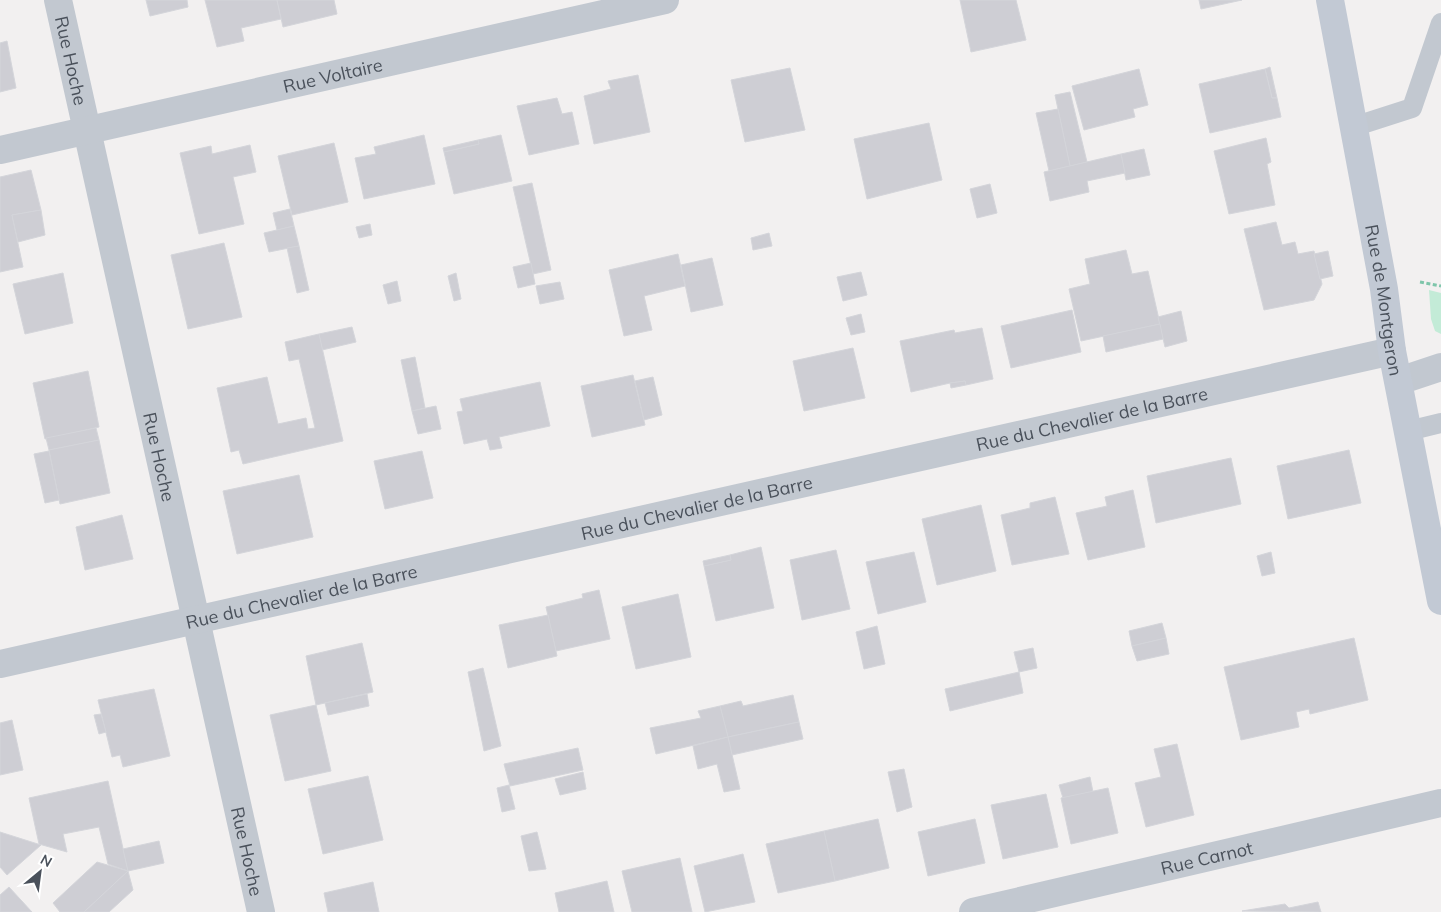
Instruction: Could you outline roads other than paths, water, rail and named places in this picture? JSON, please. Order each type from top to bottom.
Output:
[{"type":"street","name":"Rue Hoche","points":[[58,0],[261,912]]},
{"type":"street","name":"Rue Voltaire","points":[[0,150],[665,0]]},
{"type":"street","name":"Rue de Montgeron","points":[[1330,0],[1384,289],[1392,351],[1441,601]]},
{"type":"street","name":"Rue du Chevalier de la Barre","points":[[0,664],[1392,351]]},
{"type":"street","points":[[1398,381],[1441,367]]},
{"type":"street","name":"Rue Carnot","points":[[973,912],[1441,803]]},
{"type":"lane","points":[[1353,127],[1412,108],[1441,23]]},
{"type":"lane","points":[[1408,431],[1441,423]]}]
